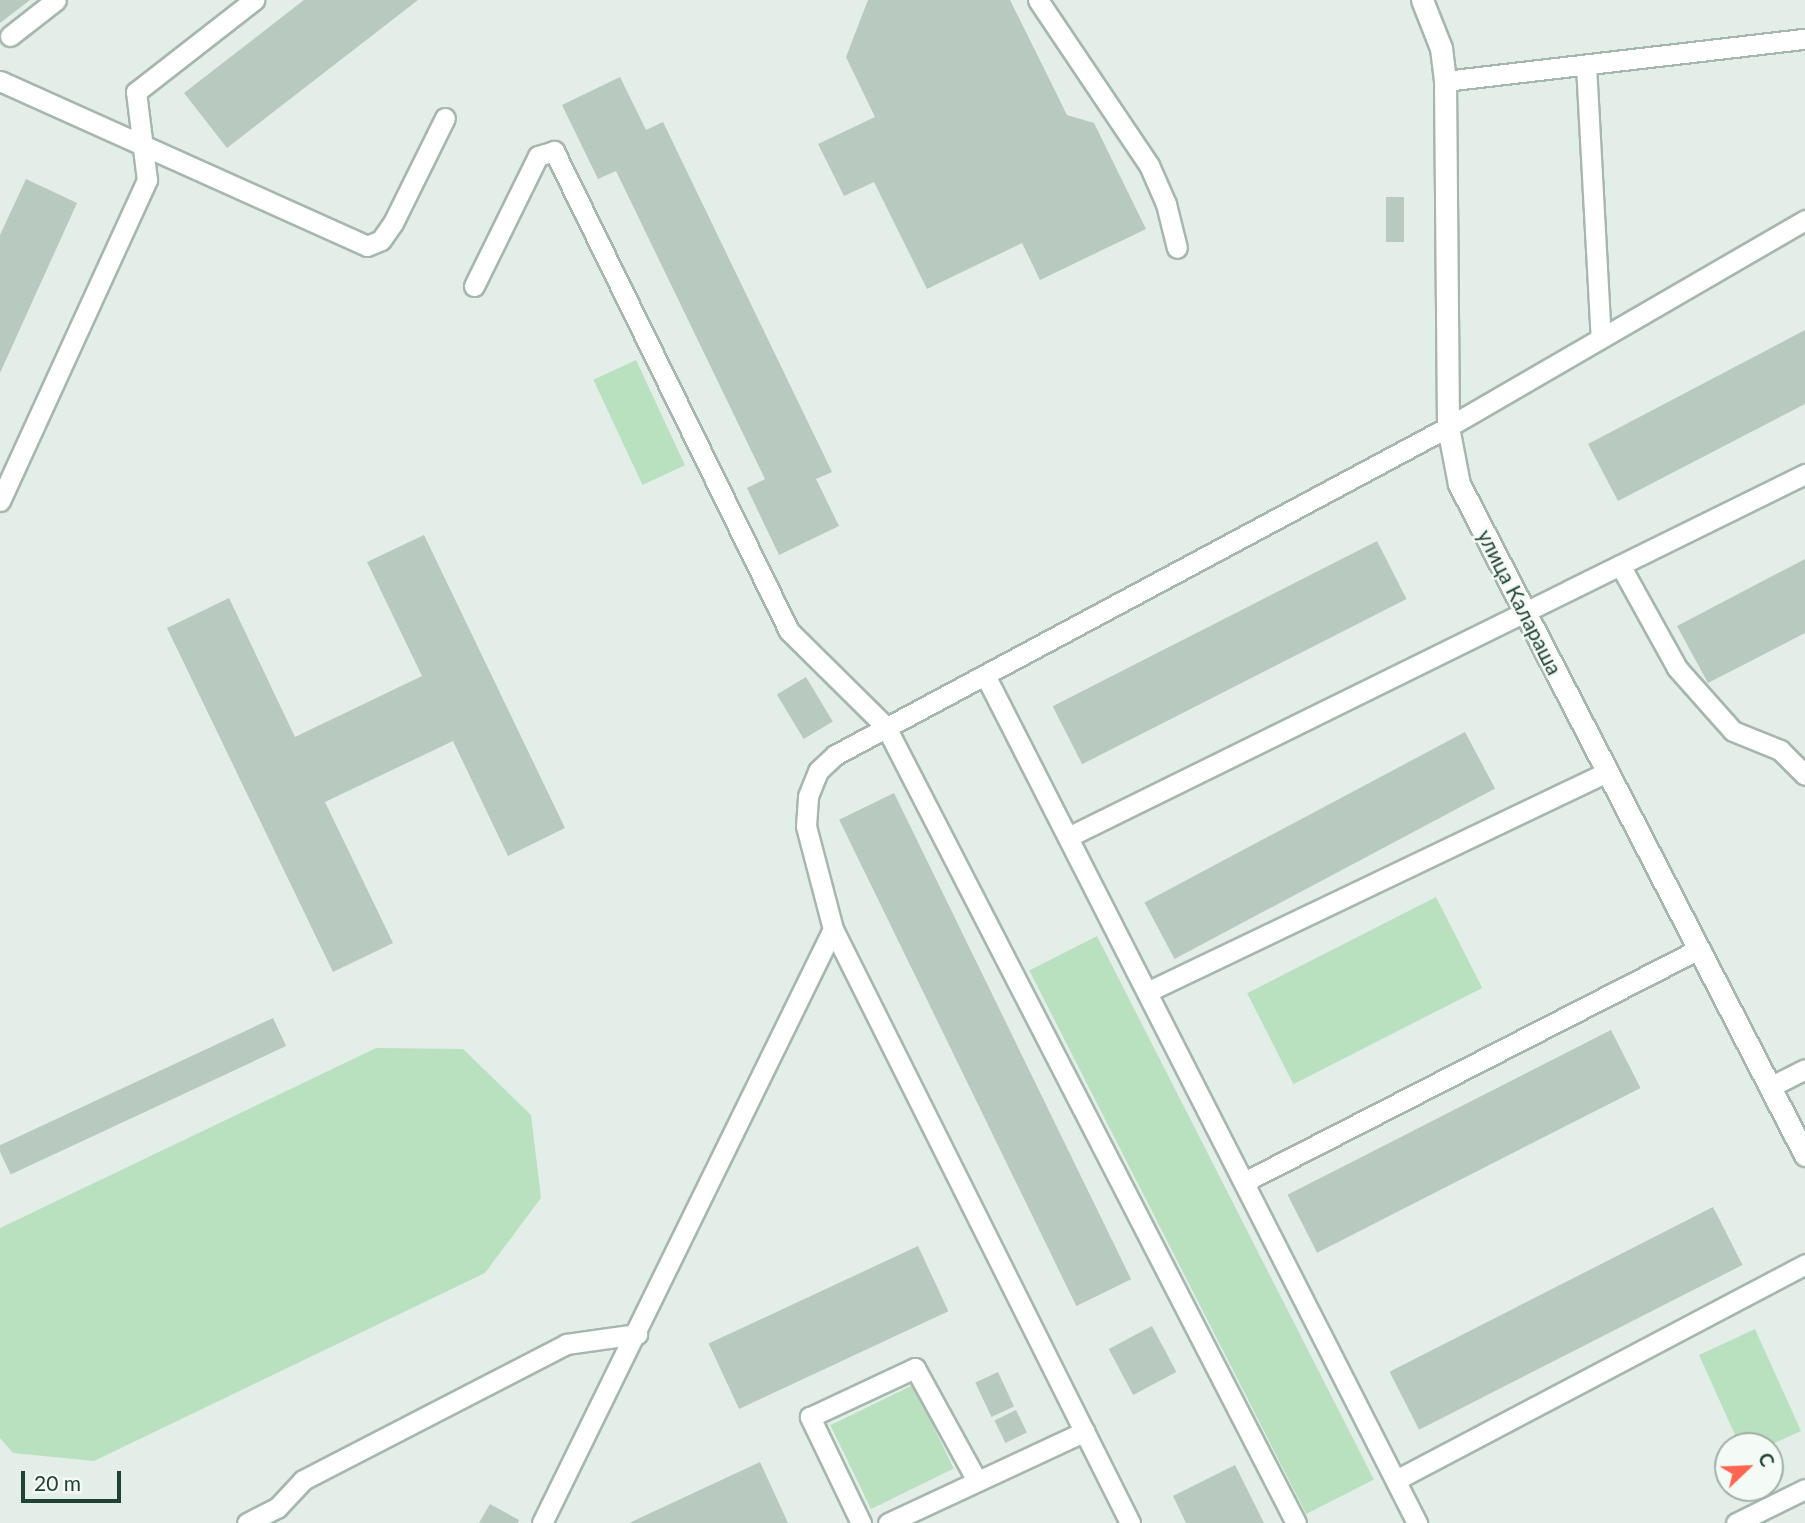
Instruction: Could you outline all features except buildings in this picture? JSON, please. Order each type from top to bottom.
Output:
[{"type":"street","name":"улица Калараша","points":[[1422,0],[1441,48],[1445,81],[1448,427],[1459,484],[1805,1155]]},
{"type":"lane","points":[[10,36],[56,0]]},
{"type":"lane","points":[[0,501],[147,180],[136,92],[254,0]]},
{"type":"lane","points":[[1038,0],[1149,165],[1166,204],[1177,248]]},
{"type":"lane","points":[[1445,81],[1805,39]]},
{"type":"lane","points":[[1586,65],[1601,338]]},
{"type":"lane","points":[[0,82],[366,246],[381,240],[393,223],[445,118]]},
{"type":"lane","points":[[474,286],[538,156],[554,151],[789,631],[886,727],[1296,1523]]},
{"type":"lane","points":[[1129,1523],[833,929],[806,827],[808,796],[818,771],[835,755],[886,727],[1448,427],[1805,220]]},
{"type":"lane","points":[[1068,837],[1805,474]]},
{"type":"lane","points":[[1620,565],[1686,679],[1733,731],[1780,750],[1805,775]]},
{"type":"lane","points":[[985,675],[1417,1523]]},
{"type":"lane","points":[[1147,992],[1607,772]]},
{"type":"lane","points":[[542,1523],[637,1334],[833,929]]},
{"type":"lane","points":[[1244,1182],[1699,950]]},
{"type":"lane","points":[[1770,1087],[1805,1069]]},
{"type":"lane","points":[[1396,1480],[1805,1264]]},
{"type":"lane","points":[[247,1523],[276,1516],[303,1480],[566,1344],[637,1334]]},
{"type":"lane","points":[[861,1523],[810,1417],[915,1368],[978,1481]]},
{"type":"lane","points":[[888,1523],[1085,1431]]},
{"type":"lane","points":[[1736,1523],[1805,1489]]},
{"type":"green space","points":[[636,360],[685,465],[642,485],[593,380]]},
{"type":"green space","points":[[1436,897],[1482,988],[1293,1084],[1247,993]]},
{"type":"green space","points":[[1097,936],[1374,1480],[1306,1514],[1029,971]]},
{"type":"green space","points":[[376,1048],[463,1049],[531,1115],[541,1198],[485,1273],[94,1461],[13,1453],[0,1438],[0,1228]]},
{"type":"green space","points":[[1755,1329],[1801,1431],[1784,1439],[1784,1432],[1734,1432],[1699,1355]]},
{"type":"green space","points":[[913,1385],[954,1469],[871,1509],[830,1425]]}]
